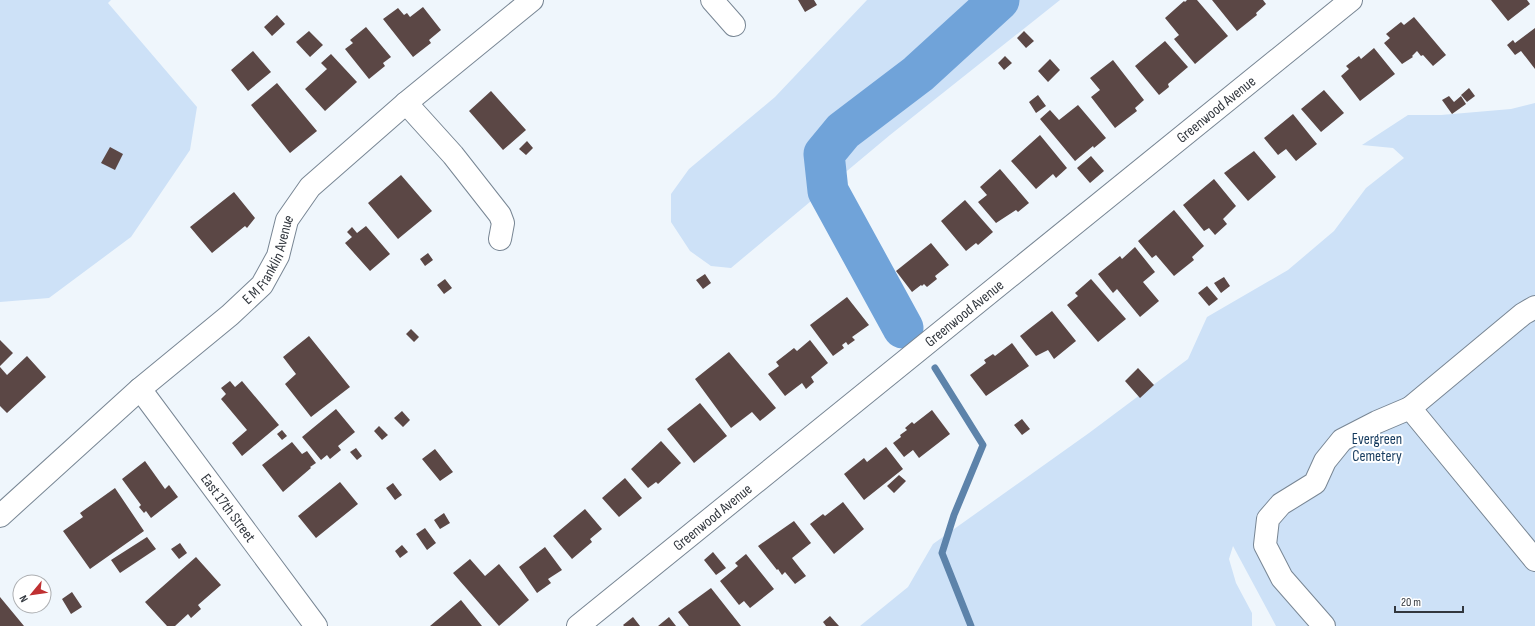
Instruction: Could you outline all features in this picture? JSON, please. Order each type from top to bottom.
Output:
[{"type":"street","name":"E M Franklin Avenue","points":[[1,513],[140,389],[230,315],[262,285],[278,256],[287,220],[310,187],[406,103],[532,0]]},
{"type":"street","points":[[712,0],[734,25]]},
{"type":"street","name":"Greenwood Avenue","points":[[578,626],[1351,0]]},
{"type":"street","points":[[406,103],[453,156],[500,215],[502,223],[500,239]]},
{"type":"street","points":[[1324,626],[1282,578],[1265,545],[1268,519],[1281,504],[1315,483],[1325,461],[1342,440],[1377,422],[1410,408],[1523,314],[1535,307]]},
{"type":"street","name":"East 17th Street","points":[[140,389],[316,626]]},
{"type":"street","points":[[1410,408],[1535,560]]},
{"type":"green space","points":[[0,0],[111,0],[108,3],[197,107],[190,150],[131,237],[49,298],[0,302]]},
{"type":"green space","points":[[867,0],[1060,0],[890,135],[731,268],[711,266],[690,251],[671,222],[671,194],[689,169],[775,97]]},
{"type":"green space","name":"Evergreen Cemetery","points":[[1535,103],[1535,626],[1276,626],[1233,546],[1229,559],[1236,583],[1252,613],[1252,626],[860,626],[908,587],[933,544],[1089,433],[1188,359],[1207,317],[1288,270],[1334,231],[1366,188],[1404,158],[1393,148],[1362,145],[1408,115],[1441,115],[1511,109]]},
{"type":"building","points":[[798,0],[814,0],[817,5],[805,12]]},
{"type":"building","points":[[1187,0],[1197,0],[1228,36],[1195,64],[1174,39],[1179,35],[1165,18]]},
{"type":"building","points":[[1212,0],[1263,0],[1266,4],[1256,13],[1257,15],[1237,31]]},
{"type":"building","points":[[1491,0],[1527,0],[1530,4],[1508,21]]},
{"type":"building","points":[[423,7],[441,30],[429,40],[431,43],[413,57],[383,19],[398,8],[404,15],[407,13],[410,17]]},
{"type":"building","points":[[277,15],[285,24],[272,36],[264,27]]},
{"type":"building","points":[[1414,17],[1446,55],[1433,66],[1417,51],[1412,56],[1413,57],[1402,64],[1384,43],[1390,38],[1386,34],[1401,22],[1404,25]]},
{"type":"building","points":[[366,27],[391,57],[383,63],[385,66],[369,79],[345,49],[353,43],[350,40]]},
{"type":"building","points":[[1535,28],[1535,69],[1521,51],[1515,55],[1507,45],[1513,40],[1515,43]]},
{"type":"building","points":[[309,31],[323,45],[310,57],[296,42]]},
{"type":"building","points":[[1024,31],[1034,41],[1026,48],[1017,38]]},
{"type":"building","points":[[1165,41],[1188,67],[1168,84],[1169,87],[1159,95],[1135,66]]},
{"type":"building","points":[[1374,48],[1395,74],[1360,101],[1341,76],[1349,69],[1346,66],[1359,56],[1361,59]]},
{"type":"building","points":[[253,51],[271,72],[248,91],[231,70]]},
{"type":"building","points":[[331,54],[357,82],[325,111],[305,89],[327,69],[321,63]]},
{"type":"building","points":[[1005,56],[1012,63],[1004,70],[998,63]]},
{"type":"building","points":[[1050,59],[1060,70],[1048,82],[1038,71]]},
{"type":"building","points":[[1113,60],[1144,100],[1135,108],[1137,111],[1115,128],[1091,97],[1100,90],[1090,78]]},
{"type":"building","points":[[277,83],[317,131],[290,153],[251,105]]},
{"type":"building","points":[[1469,88],[1475,96],[1467,102],[1461,95]]},
{"type":"building","points":[[1324,90],[1344,113],[1321,132],[1301,109]]},
{"type":"building","points":[[491,91],[526,130],[503,150],[469,111]]},
{"type":"building","points":[[1038,95],[1046,106],[1036,113],[1029,102]]},
{"type":"building","points":[[1449,96],[1454,102],[1461,96],[1466,104],[1452,114],[1442,100]]},
{"type":"building","points":[[1078,105],[1106,138],[1094,148],[1093,146],[1075,161],[1040,119],[1050,110],[1059,120]]},
{"type":"building","points":[[1293,114],[1317,144],[1296,161],[1286,149],[1278,155],[1264,138]]},
{"type":"building","points":[[1040,135],[1067,168],[1056,178],[1053,174],[1036,189],[1011,161]]},
{"type":"building","points":[[527,141],[533,148],[526,155],[519,149]]},
{"type":"building","points":[[110,147],[123,154],[115,170],[101,163]]},
{"type":"building","points":[[1254,151],[1276,177],[1248,201],[1224,173]]},
{"type":"building","points":[[1091,156],[1104,171],[1090,183],[1077,168]]},
{"type":"building","points":[[1000,169],[1029,203],[1018,212],[1016,210],[996,223],[978,202],[987,195],[980,187]]},
{"type":"building","points":[[401,175],[432,211],[398,239],[368,203]]},
{"type":"building","points":[[1214,179],[1236,206],[1223,219],[1227,224],[1215,235],[1209,228],[1204,231],[1183,205]]},
{"type":"building","points":[[234,192],[255,218],[247,228],[245,226],[212,253],[190,227]]},
{"type":"building","points":[[965,200],[993,232],[978,245],[976,243],[966,251],[941,221]]},
{"type":"building","points":[[1174,210],[1204,246],[1192,257],[1194,260],[1174,276],[1156,255],[1152,258],[1138,241]]},
{"type":"building","points":[[366,226],[390,254],[370,271],[345,243],[352,237],[347,232],[352,227],[357,233]]},
{"type":"building","points":[[931,243],[949,265],[935,276],[937,279],[927,287],[924,284],[922,286],[921,285],[912,292],[896,271]]},
{"type":"building","points":[[1135,247],[1155,272],[1143,282],[1159,301],[1140,317],[1117,289],[1113,293],[1098,274],[1120,256],[1122,259]]},
{"type":"building","points":[[428,253],[433,260],[425,266],[420,259]]},
{"type":"building","points":[[705,274],[711,283],[703,289],[696,280]]},
{"type":"building","points":[[1224,277],[1230,286],[1221,293],[1214,283]]},
{"type":"building","points":[[445,279],[452,288],[444,294],[437,285]]},
{"type":"building","points":[[1091,279],[1126,319],[1098,342],[1067,305],[1078,296],[1075,293]]},
{"type":"building","points":[[1207,286],[1218,299],[1209,306],[1198,293]]},
{"type":"building","points":[[847,297],[869,325],[852,337],[855,340],[848,345],[846,342],[842,345],[844,348],[833,356],[810,325]]},
{"type":"building","points":[[1052,311],[1076,341],[1054,359],[1048,350],[1036,356],[1020,336]]},
{"type":"building","points":[[411,329],[419,337],[414,342],[406,334]]},
{"type":"building","points":[[309,336],[350,387],[311,417],[285,384],[296,374],[283,357]]},
{"type":"building","points":[[0,340],[13,353],[0,366]]},
{"type":"building","points":[[810,340],[828,363],[811,377],[814,382],[806,389],[802,383],[785,396],[768,374],[779,366],[776,362],[794,348],[797,351]]},
{"type":"building","points":[[1012,343],[1029,366],[986,396],[970,375],[986,363],[984,360],[993,354],[995,356]]},
{"type":"building","points":[[729,352],[776,408],[760,421],[752,412],[731,428],[695,379]]},
{"type":"building","points":[[27,356],[46,377],[7,413],[0,406],[0,367],[7,375]]},
{"type":"building","points":[[1138,368],[1154,385],[1140,398],[1125,381]]},
{"type":"building","points":[[230,381],[235,387],[242,381],[279,425],[242,456],[232,443],[247,430],[221,399],[226,394],[221,388]]},
{"type":"building","points":[[700,403],[727,436],[694,463],[667,429]]},
{"type":"building","points":[[336,409],[355,432],[338,446],[341,450],[330,459],[327,455],[321,460],[302,437]]},
{"type":"building","points":[[932,410],[950,434],[919,458],[913,450],[904,457],[893,443],[901,437],[900,435],[907,430],[905,428],[912,422],[914,424]]},
{"type":"building","points":[[402,411],[410,420],[403,427],[394,418]]},
{"type":"building","points":[[1022,419],[1030,429],[1022,435],[1014,425]]},
{"type":"building","points":[[379,426],[388,435],[382,440],[374,431]]},
{"type":"building","points":[[282,430],[287,436],[282,440],[277,434]]},
{"type":"building","points":[[661,441],[681,463],[658,484],[656,482],[648,488],[631,469]]},
{"type":"building","points":[[292,442],[302,454],[307,451],[316,463],[283,492],[262,465]]},
{"type":"building","points":[[886,447],[903,469],[864,500],[844,474],[864,458],[867,462]]},
{"type":"building","points":[[356,448],[362,456],[357,460],[350,452]]},
{"type":"building","points":[[435,449],[453,472],[440,481],[422,459]]},
{"type":"building","points":[[145,461],[165,489],[169,485],[178,497],[151,518],[146,511],[144,513],[139,507],[141,505],[122,479]]},
{"type":"building","points":[[899,475],[906,481],[894,493],[887,486]]},
{"type":"building","points":[[625,478],[642,498],[619,517],[602,498]]},
{"type":"building","points":[[340,482],[358,504],[316,538],[298,516]]},
{"type":"building","points":[[393,483],[402,495],[395,500],[386,488]]},
{"type":"building","points":[[115,488],[144,531],[90,569],[63,531],[83,517],[80,513]]},
{"type":"building","points":[[843,502],[864,529],[834,554],[810,524],[823,514],[825,516]]},
{"type":"building","points":[[585,509],[602,529],[590,539],[592,542],[572,559],[553,536]]},
{"type":"building","points":[[444,513],[450,523],[440,529],[434,520]]},
{"type":"building","points":[[794,521],[811,543],[792,558],[806,576],[795,584],[785,572],[782,575],[778,569],[777,570],[758,546]]},
{"type":"building","points":[[425,528],[436,543],[427,550],[416,534]]},
{"type":"building","points":[[147,537],[156,549],[120,573],[111,560]]},
{"type":"building","points":[[180,543],[187,553],[179,559],[171,549]]},
{"type":"building","points":[[402,545],[408,552],[400,558],[395,551]]},
{"type":"building","points":[[545,547],[562,570],[548,579],[551,583],[537,593],[519,567]]},
{"type":"building","points":[[713,552],[726,568],[716,575],[704,560]]},
{"type":"building","points":[[746,554],[774,589],[750,608],[744,601],[739,605],[720,581],[738,566],[735,563]]},
{"type":"building","points":[[196,557],[221,585],[198,605],[201,609],[191,618],[188,614],[175,626],[167,626],[145,602]]},
{"type":"building","points":[[470,559],[485,576],[499,564],[529,600],[499,626],[453,573]]},
{"type":"building","points":[[711,588],[741,626],[689,626],[678,612]]},
{"type":"building","points":[[72,592],[82,607],[71,614],[62,599]]},
{"type":"building","points":[[0,597],[12,612],[12,614],[14,614],[24,626],[0,626]]},
{"type":"building","points":[[461,600],[482,626],[430,626]]},
{"type":"building","points":[[830,616],[839,626],[826,626],[823,622]]},
{"type":"building","points":[[633,617],[640,626],[623,625]]},
{"type":"building","points":[[669,617],[676,626],[658,626]]},
{"type":"waterway","points":[[903,328],[828,191],[824,154],[843,131],[918,74],[999,0]]},
{"type":"waterway","points":[[935,368],[983,445],[954,515],[942,553],[971,626]]}]
